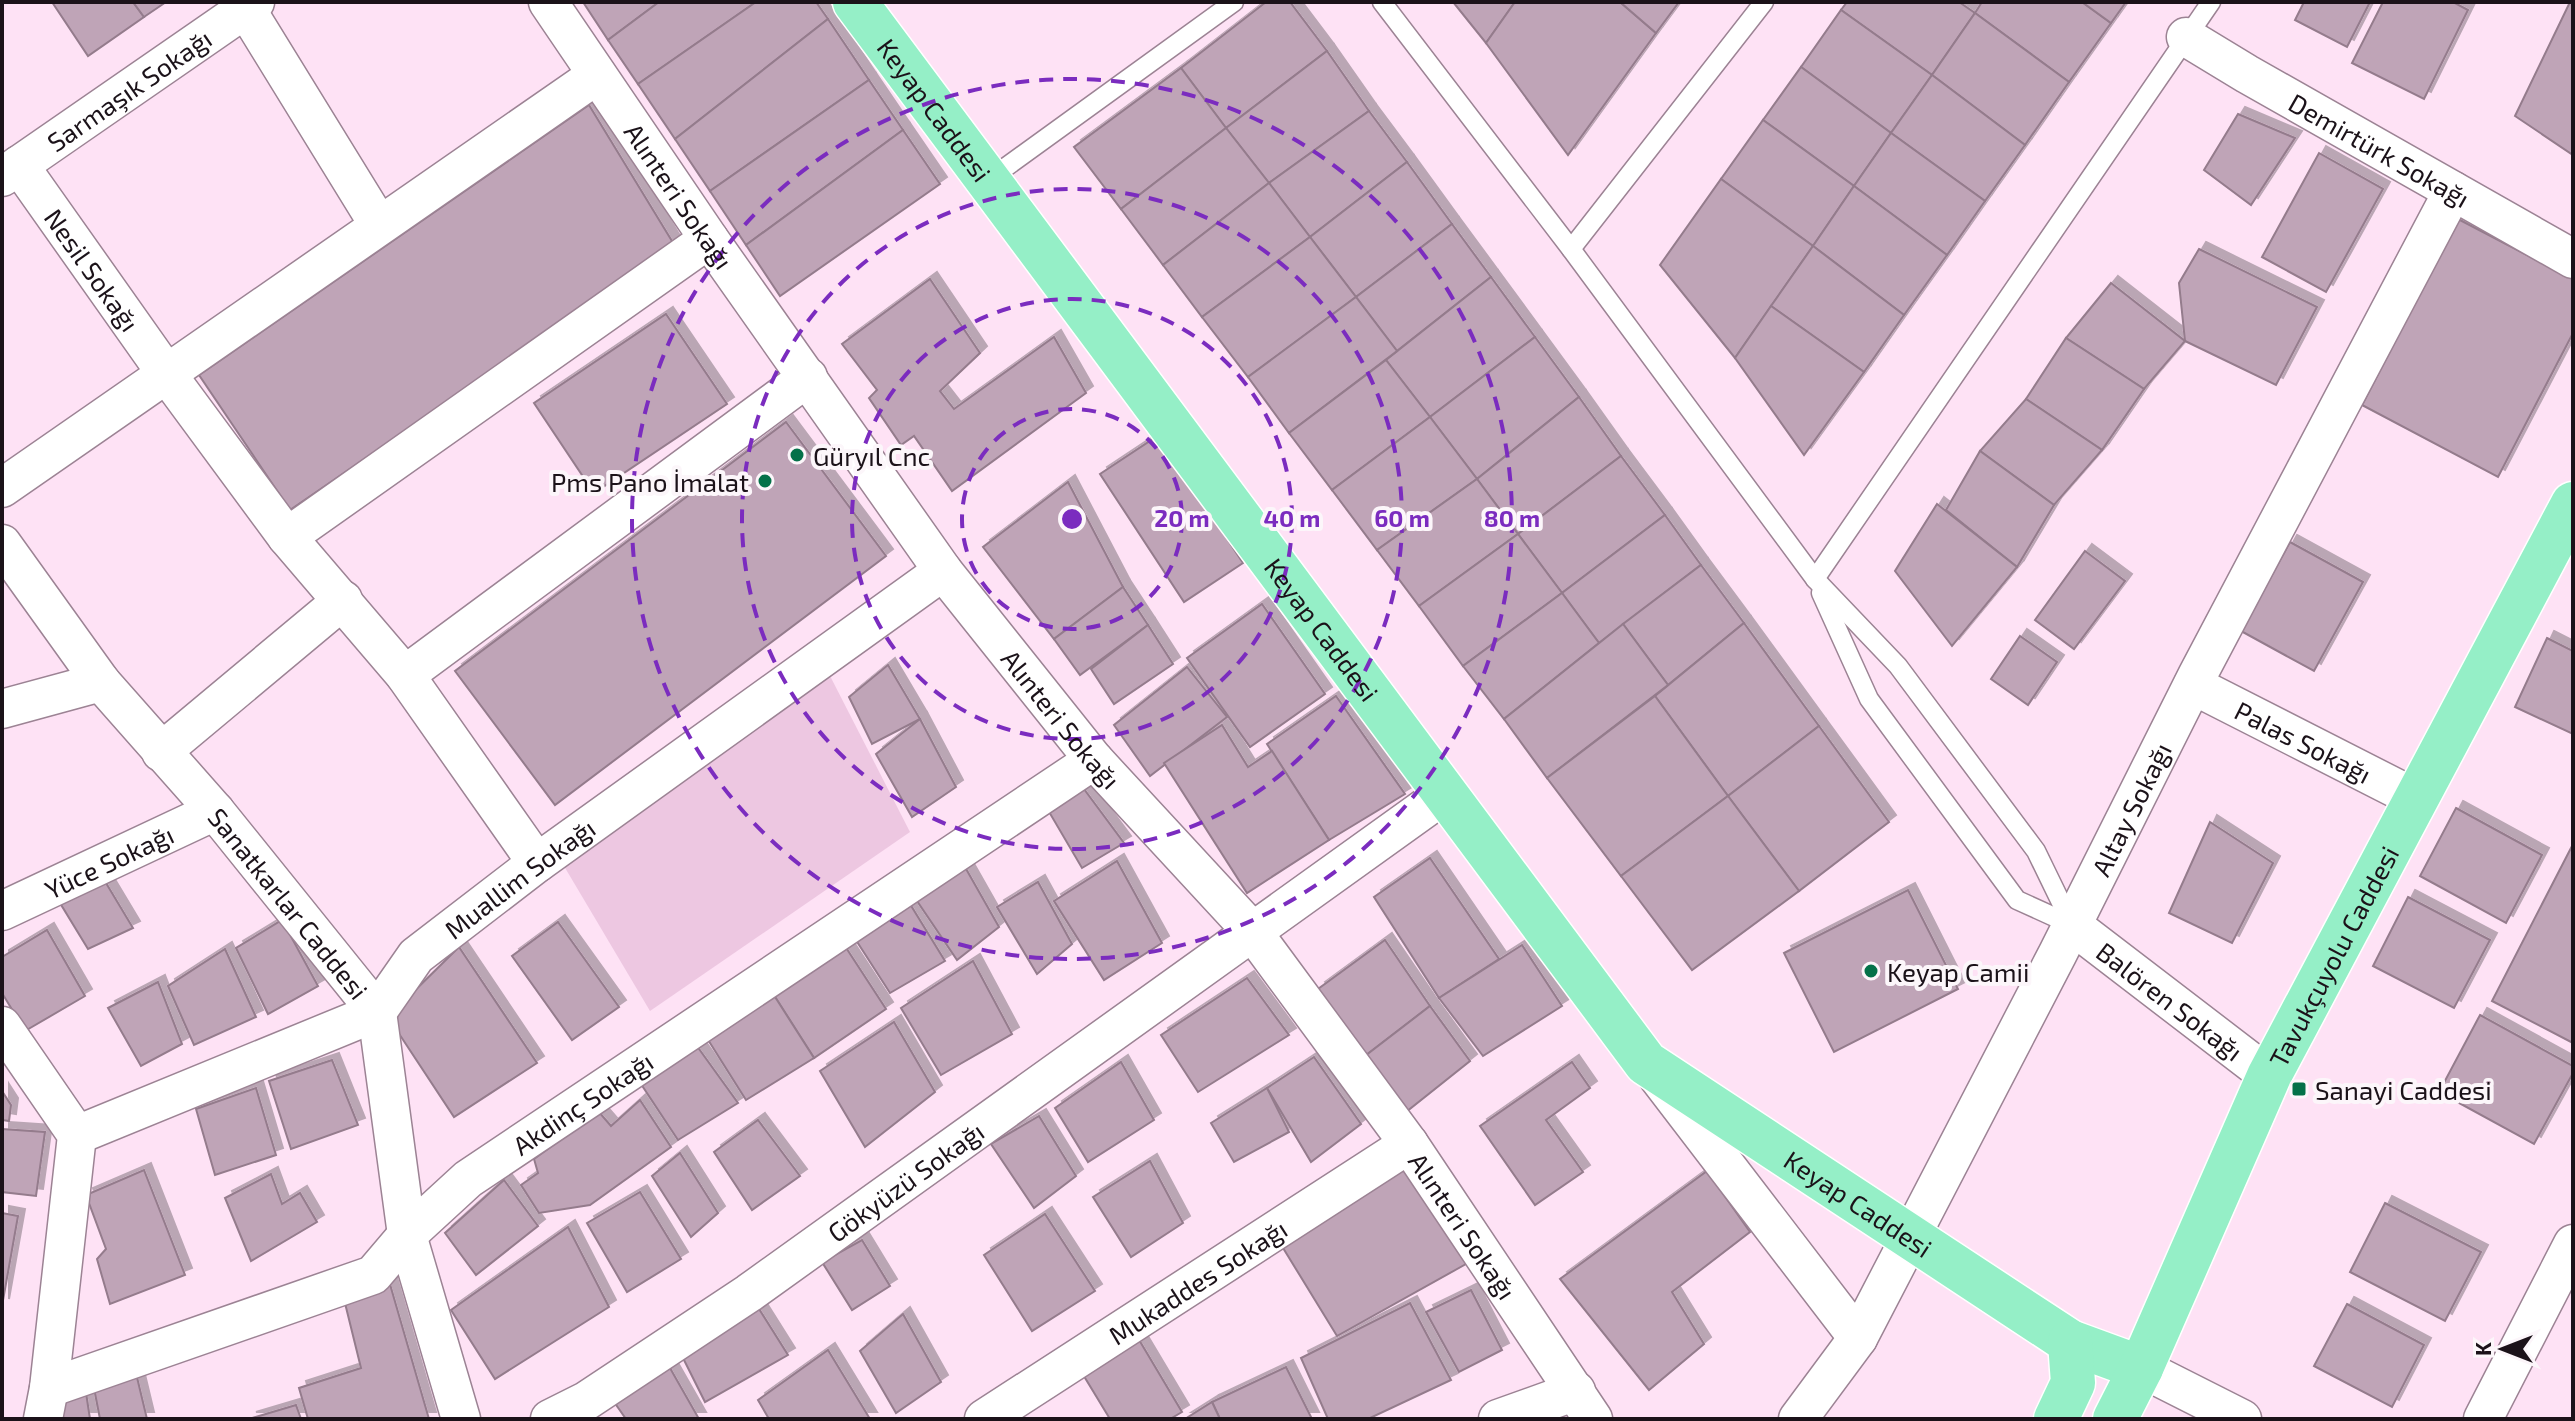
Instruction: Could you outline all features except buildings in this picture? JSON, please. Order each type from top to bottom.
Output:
[{"type":"main road","name":"Keyap Caddesi","points":[[855,2],[1646,1063],[2070,1342],[2141,1368]]},
{"type":"main road","name":"Tavukçuyolu Caddesi","points":[[2115,1419],[2141,1368],[2269,1076],[2573,504]]},
{"type":"main road","points":[[2056,1419],[2073,1383],[2070,1342]]},
{"type":"street","name":"Alınteri Sokağı","points":[[548,2],[709,239],[943,571],[1094,760],[1252,931],[1409,1144],[1584,1405]]},
{"type":"street","points":[[251,6],[379,225]]},
{"type":"street","name":"Sarmaşık Sokağı","points":[[11,171],[251,6]]},
{"type":"street","name":"Demirtürk Sokağı","points":[[2186,37],[2573,259]]},
{"type":"street","points":[[2,488],[597,75]]},
{"type":"street","name":"Nesil Sokağı","points":[[11,171],[287,537],[405,675],[537,863]]},
{"type":"street","name":"Altay Sokağı","points":[[1798,1419],[1858,1338],[2193,685],[2453,191]]},
{"type":"street","points":[[287,537],[709,239]]},
{"type":"street","points":[[405,675],[808,377]]},
{"type":"street","name":"Sanatkarlar Caddesi","points":[[2,544],[101,682],[215,811],[377,1012],[407,1235],[461,1419]]},
{"type":"street","name":"Muallim Sokağı","points":[[377,1012],[416,956],[537,863],[943,571]]},
{"type":"street","points":[[161,752],[343,600]]},
{"type":"street","points":[[2,709],[101,682]]},
{"type":"street","name":"Palas Sokağı","points":[[2193,685],[2415,798]]},
{"type":"street","name":"Akdinç Sokağı","points":[[46,1404],[373,1275],[407,1235],[468,1179],[1094,760]]},
{"type":"street","name":"Gökyüzü Sokağı","points":[[550,1419],[586,1401],[749,1293],[1446,793]]},
{"type":"street","name":"Yüce Sokağı","points":[[2,911],[215,811]]},
{"type":"street","name":"Balören Sokağı","points":[[2072,925],[2269,1076]]},
{"type":"street","points":[[77,1135],[377,1012]]},
{"type":"street","points":[[2,1026],[77,1135],[46,1404]]},
{"type":"street","name":"Keyap Caddesi","points":[[1646,1063],[1858,1338]]},
{"type":"street","name":"Mukaddes Sokağı","points":[[984,1419],[1409,1144]]},
{"type":"street","points":[[2483,1419],[2573,1244]]},
{"type":"street","points":[[2141,1368],[2242,1419]]},
{"type":"street","points":[[1498,1419],[1584,1405]]},
{"type":"lane","points":[[988,180],[1234,2]]},
{"type":"lane","points":[[1382,2],[1571,249],[1815,579],[1898,666],[2036,851],[2072,925]]},
{"type":"lane","points":[[1571,249],[1764,2]]},
{"type":"lane","points":[[1815,579],[2211,2]]},
{"type":"lane","points":[[1815,579],[1869,699],[2017,900],[2072,925]]},
{"type":"shaded area","points":[[827,670],[910,832],[650,1011],[561,861]]},
{"type":"place","name":"Güryıl Cnc","points":[[797,455]]},
{"type":"place","name":"Pms Pano İmalat","points":[[765,481]]},
{"type":"place","name":"Keyap Camii","points":[[1871,971]]},
{"type":"place","name":"Sanayi Caddesi","points":[[2299,1089]]}]
